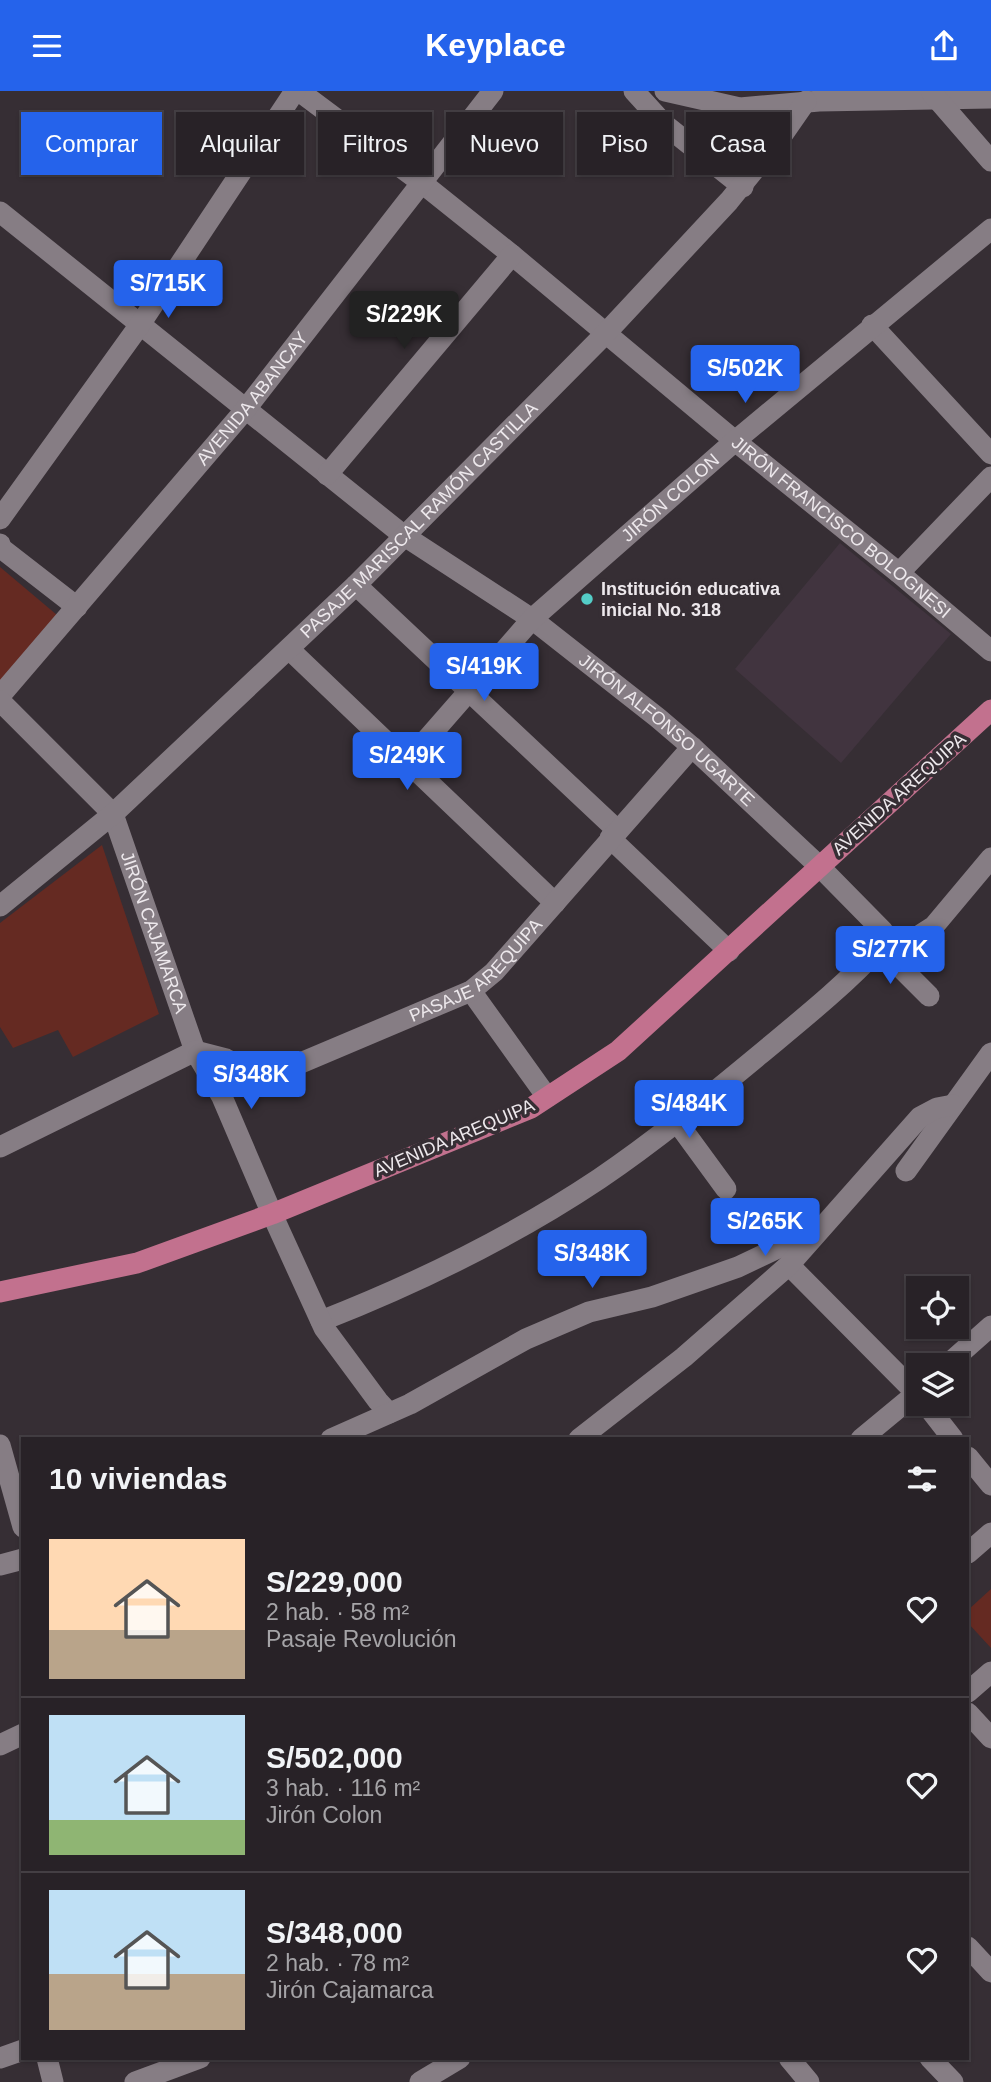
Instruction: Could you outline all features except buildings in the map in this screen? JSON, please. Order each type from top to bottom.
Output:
[{"type":"main road","name":"AVENIDA AREQUIPA","points":[[0,1292],[137,1263],[272,1214],[531,1108],[618,1051],[991,710]]},
{"type":"street","name":"JIRÓN FRANCISCO BOLOGNESI","points":[[297,91],[422,183],[512,255],[991,651]]},
{"type":"street","points":[[0,519],[139,325],[297,91]]},
{"type":"street","name":"AVENIDA ABANCAY","points":[[0,696],[245,410],[493,91]]},
{"type":"street","points":[[634,91],[664,124],[743,187]]},
{"type":"street","points":[[665,91],[740,108],[783,97],[806,101],[935,96],[991,98]]},
{"type":"street","points":[[935,96],[991,162]]},
{"type":"street","name":"PASAJE MARISCAL RAMÓN CASTILLA","points":[[0,905],[113,814],[356,585],[606,333],[743,187],[806,101]]},
{"type":"street","name":"JIRÓN ALFONSO UGARTE","points":[[0,212],[403,535],[532,619],[692,747],[819,866],[883,932],[882,944],[929,996]]},
{"type":"street","name":"JIRÓN COLON","points":[[407,762],[532,619],[735,441],[991,229]]},
{"type":"street","points":[[327,475],[512,255]]},
{"type":"street","points":[[872,325],[991,454]]},
{"type":"street","points":[[899,573],[991,477]]},
{"type":"street","points":[[0,547],[77,607]]},
{"type":"street","points":[[356,585],[614,834],[729,951]]},
{"type":"street","points":[[290,650],[555,903]]},
{"type":"street","name":"JIRÓN CAJAMARCA","points":[[0,701],[113,814],[195,1051],[222,1097],[321,1321],[389,1413]]},
{"type":"street","name":"PASAJE AREQUIPA","points":[[195,1051],[226,1059],[253,1073],[277,1073],[471,991],[494,972],[692,747]]},
{"type":"street","points":[[321,1321],[415,1282],[506,1235],[599,1179],[677,1122],[841,987],[882,944],[909,942],[934,926],[991,859]]},
{"type":"street","points":[[471,991],[547,1097]]},
{"type":"street","points":[[0,1147],[195,1051]]},
{"type":"street","points":[[906,1171],[991,1053]]},
{"type":"street","points":[[582,1437],[684,1357],[789,1265],[920,1118],[937,1108],[953,1105]]},
{"type":"street","points":[[677,1122],[726,1189]]},
{"type":"street","points":[[335,1437],[411,1403],[526,1339],[589,1313],[652,1297],[738,1267],[822,1227]]},
{"type":"street","points":[[789,1265],[906,1382]]},
{"type":"street","points":[[961,1353],[991,1326]]},
{"type":"street","points":[[864,1437],[906,1406]]},
{"type":"street","points":[[935,1416],[951,1437]]},
{"type":"street","points":[[0,1445],[21,1520]]},
{"type":"street","points":[[969,1458],[991,1485]]},
{"type":"street","points":[[969,1552],[991,1533]]},
{"type":"street","points":[[0,1565],[21,1560]]},
{"type":"street","points":[[969,1691],[991,1672]]},
{"type":"street","points":[[969,1714],[991,1738]]},
{"type":"street","points":[[0,1745],[21,1735]]},
{"type":"street","points":[[969,1948],[991,1972]]},
{"type":"street","points":[[0,2057],[21,2051]]},
{"type":"street","points":[[48,2060],[53,2082]]},
{"type":"street","points":[[135,2082],[195,2060]]},
{"type":"street","points":[[420,2082],[457,2060]]},
{"type":"street","points":[[791,2060],[809,2082]]},
{"type":"street","points":[[932,2060],[953,2082]]},
{"type":"shaded area","points":[[840,543],[951,634],[841,763],[735,669]]},
{"type":"shaded area","points":[[0,567],[57,615],[0,685]]},
{"type":"shaded area","points":[[102,845],[159,1014],[73,1057],[58,1030],[13,1048],[0,1027],[0,923]]},
{"type":"shaded area","points":[[991,1589],[991,1648],[969,1624],[969,1609]]},
{"type":"place","name":"Institución educativa inicial No. 318","points":[[587,599]]}]
